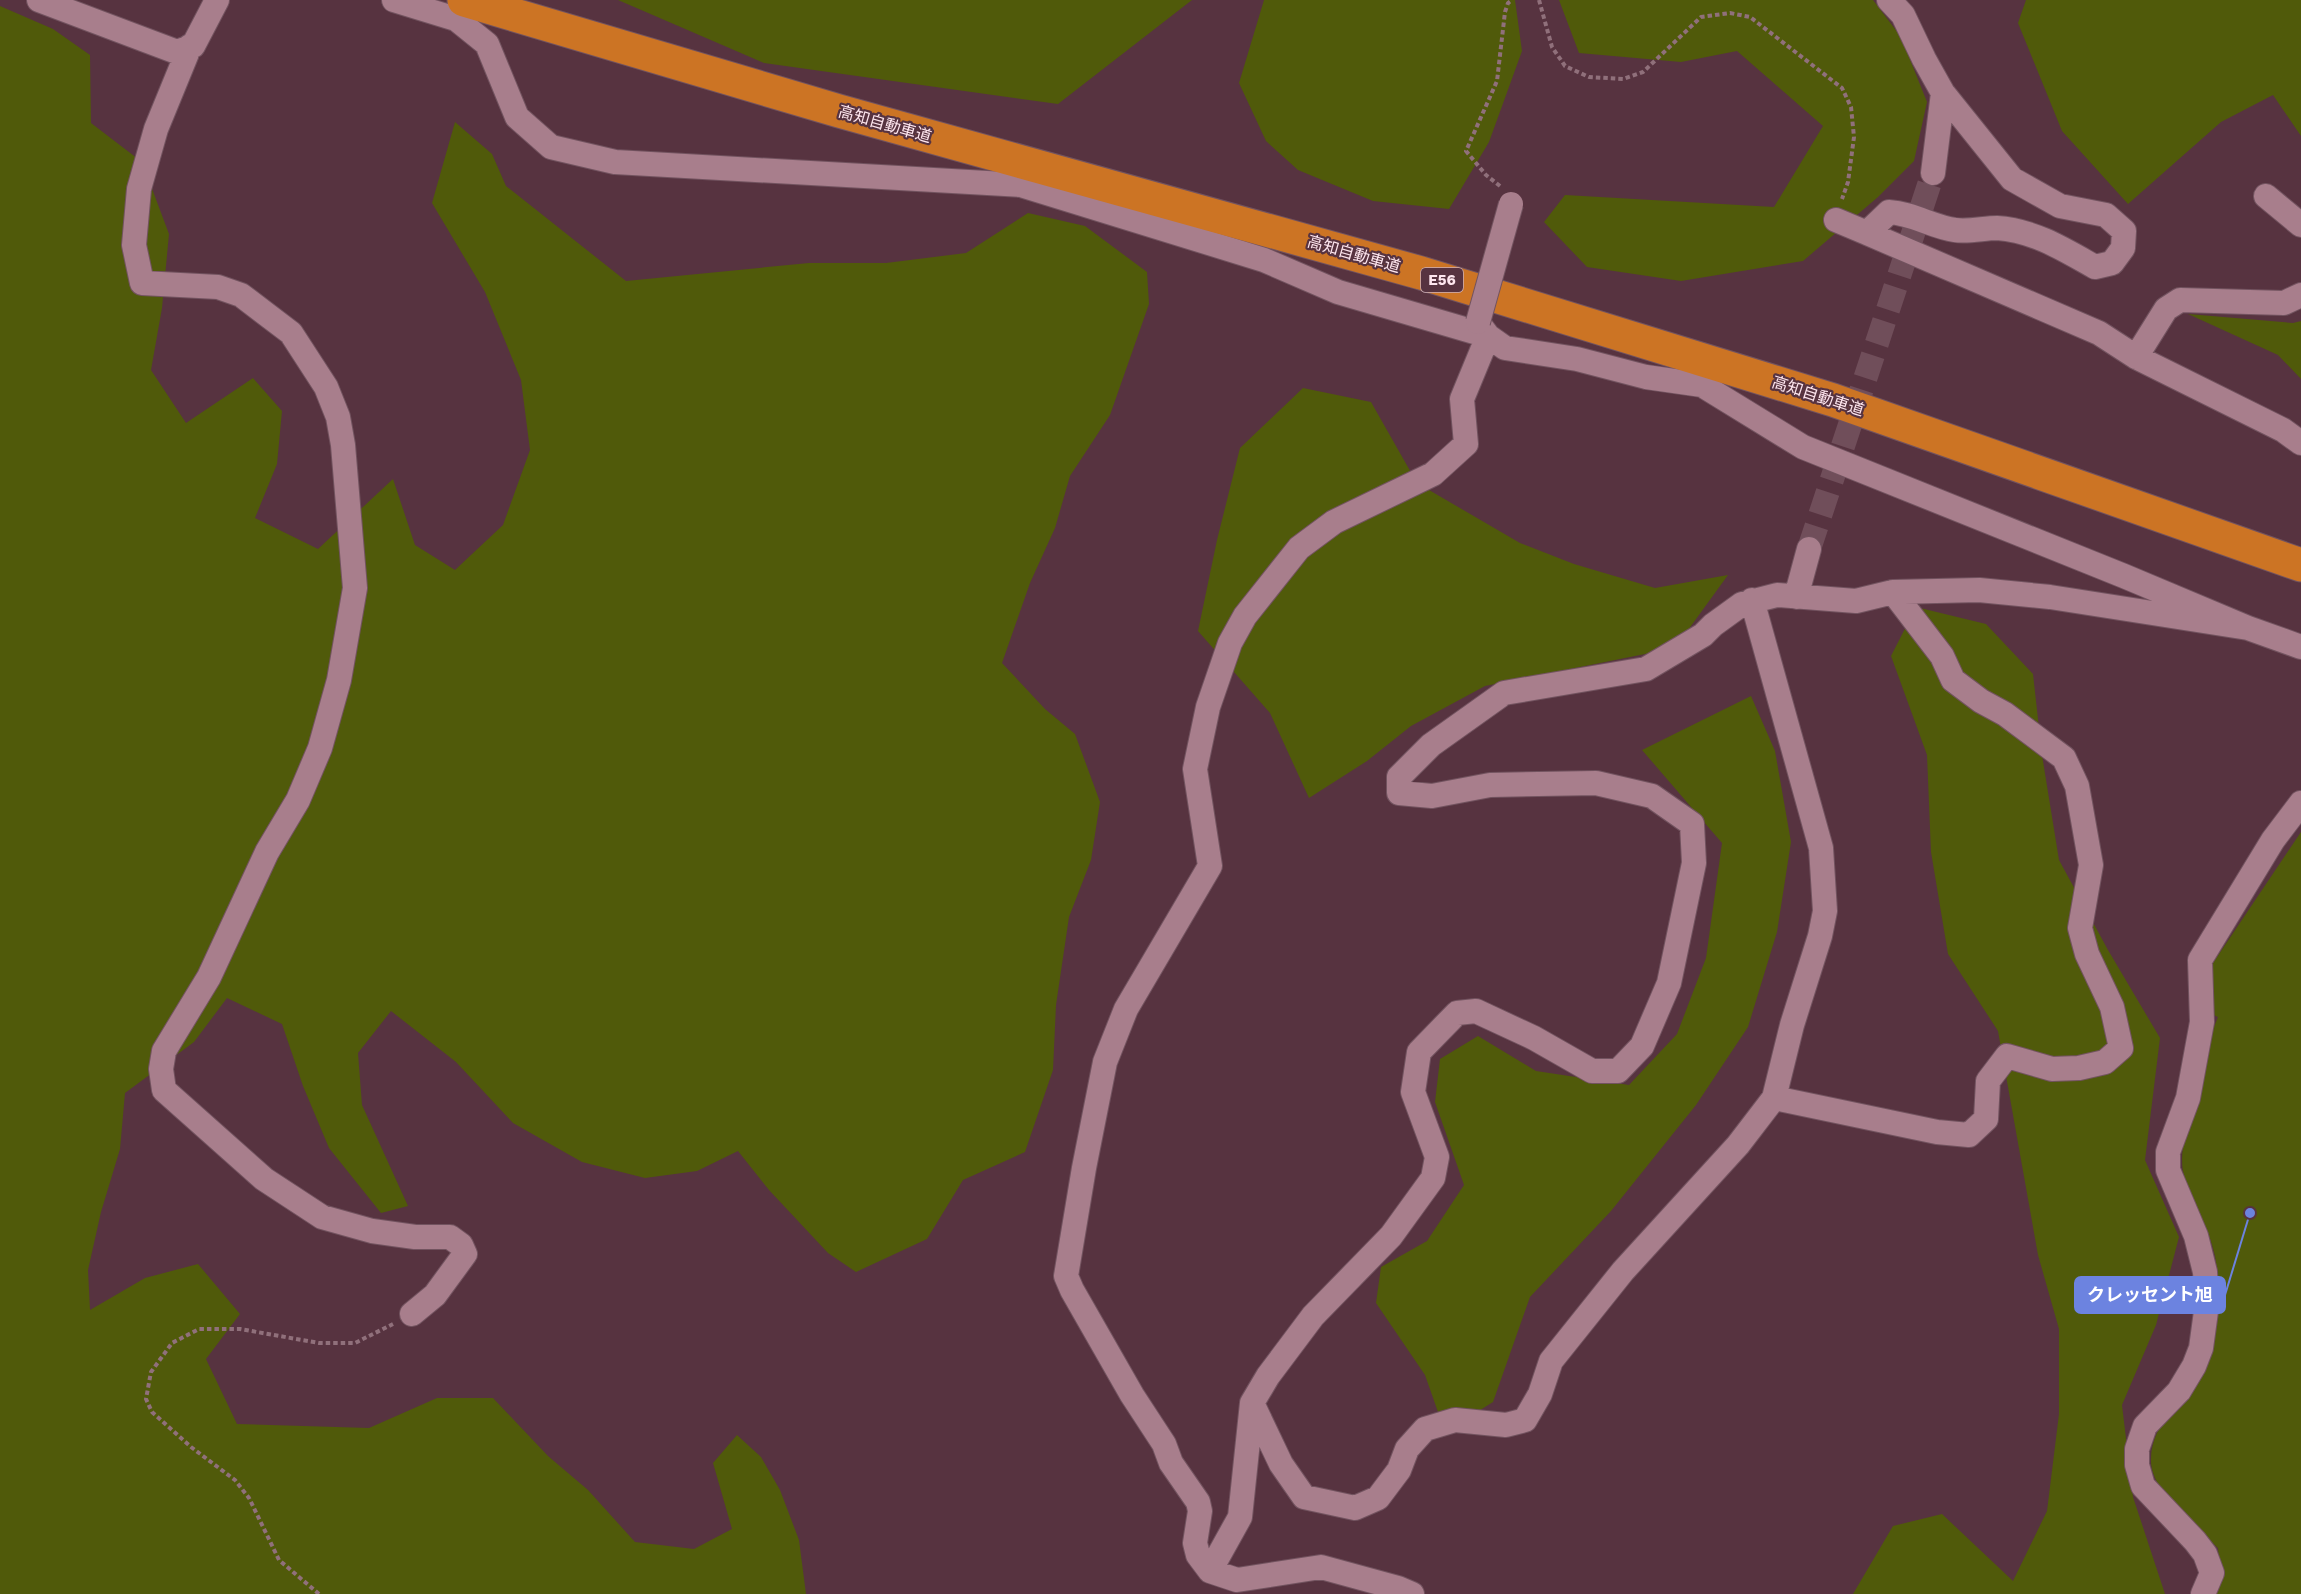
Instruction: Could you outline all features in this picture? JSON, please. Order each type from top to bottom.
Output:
[{"type":"highway","name":"高知自動車道","points":[[464,0],[574,23],[1564,296],[1823,375],[2100,470],[2301,545]]},
{"type":"highway","name":"高知自動車道","points":[[525,0],[574,23],[839,111],[1421,273],[1833,400],[2301,565]]},
{"type":"street","points":[[39,0],[177,52],[193,46],[217,0]]},
{"type":"street","points":[[393,0],[456,19],[487,44],[517,117],[551,147],[615,162],[1021,186],[1264,260],[1338,292],[1483,329],[1504,348],[1577,359],[1646,377],[1702,386],[1803,447],[2248,628],[2301,647]]},
{"type":"street","points":[[1868,232],[1889,212],[1900,212],[1956,230],[1998,228],[2025,234],[2059,247],[2096,267],[2112,263],[2123,248],[2124,231],[2106,215],[2060,206],[2012,179],[1942,93],[1904,15],[1889,0]]},
{"type":"street","points":[[190,46],[156,129],[139,189],[134,245],[142,283],[218,287],[241,295],[291,333],[326,387],[338,417],[343,445],[355,588],[339,680],[320,747],[298,800],[267,852],[209,977],[164,1051],[161,1070],[164,1090],[264,1179],[322,1217],[372,1231],[415,1237],[450,1237],[462,1245],[465,1254],[435,1294],[412,1314]]},
{"type":"street","points":[[1933,173],[1942,93]]},
{"type":"street","points":[[2266,196],[2301,225]]},
{"type":"street","points":[[1412,1594],[1321,1567],[1238,1580],[1210,1571],[1198,1554],[1195,1543],[1200,1511],[1198,1502],[1171,1463],[1164,1444],[1132,1395],[1066,1276],[1084,1168],[1106,1062],[1126,1009],[1210,866],[1195,769],[1209,707],[1230,643],[1245,615],[1299,548],[1334,522],[1433,474],[1466,444],[1462,399],[1483,329],[1511,204]]},
{"type":"street","points":[[1836,220],[2098,333],[2136,357],[2283,430],[2301,443]]},
{"type":"street","points":[[2136,357],[2166,309],[2180,300],[2284,303],[2301,295]]},
{"type":"street","points":[[1796,597],[1809,549]]},
{"type":"street","points":[[1210,1571],[1240,1517],[1252,1403],[1268,1376],[1313,1316],[1391,1236],[1433,1178],[1437,1158],[1413,1092],[1419,1052],[1457,1013],[1476,1011],[1534,1038],[1592,1071],[1618,1071],[1642,1046],[1669,982],[1694,862],[1692,824],[1652,796],[1596,783],[1490,785],[1432,796],[1399,793],[1399,777],[1431,745],[1504,693],[1646,669],[1703,635],[1742,604],[1777,595],[1856,601],[1893,592],[1979,590],[2050,597],[2248,628]]},
{"type":"street","points":[[1774,1098],[1937,1132],[1969,1135],[1986,1119],[1988,1081],[2007,1056],[2052,1069],[2079,1068],[2105,1062],[2121,1048],[2112,1007],[2087,954],[2080,928],[2091,865],[2077,786],[2064,758],[2005,714],[1981,701],[1953,680],[1942,656],[1893,592]]},
{"type":"street","points":[[1252,1403],[1281,1464],[1304,1497],[1355,1508],[1378,1498],[1399,1470],[1407,1449],[1425,1429],[1455,1420],[1506,1425],[1525,1420],[1540,1395],[1551,1361],[1623,1271],[1738,1145],[1774,1098],[1792,1025],[1820,936],[1825,911],[1821,848],[1752,600]]},
{"type":"street","points":[[2203,1594],[2212,1573],[2205,1554],[2143,1486],[2137,1465],[2137,1449],[2145,1426],[2179,1391],[2194,1366],[2201,1348],[2207,1304],[2205,1272],[2196,1236],[2168,1170],[2168,1152],[2188,1098],[2202,1022],[2200,960],[2273,840],[2301,803]]},
{"type":"path","points":[[1511,204],[1508,193],[1486,175],[1466,151],[1497,81],[1505,12],[1508,3],[1512,0]]},
{"type":"path","points":[[1539,0],[1552,47],[1565,66],[1589,77],[1623,79],[1643,72],[1701,17],[1730,13],[1750,16],[1842,88],[1851,107],[1854,136],[1848,182],[1836,220]]},
{"type":"path","points":[[319,1594],[279,1560],[249,1498],[235,1480],[191,1447],[152,1412],[146,1400],[151,1372],[172,1343],[199,1329],[240,1329],[318,1343],[355,1343],[412,1314]]},
{"type":"green space","points":[[618,0],[1192,0],[1058,104],[764,63]]},
{"type":"green space","points":[[1264,0],[1515,0],[1522,51],[1489,142],[1449,209],[1373,201],[1298,170],[1266,141],[1239,83]]},
{"type":"green space","points":[[1559,0],[1873,0],[1901,37],[1927,102],[1914,161],[1878,197],[1803,261],[1681,281],[1587,267],[1544,222],[1565,195],[1774,207],[1823,126],[1737,51],[1681,62],[1579,53]]},
{"type":"green space","points":[[2026,0],[2301,0],[2301,136],[2273,95],[2221,122],[2128,204],[2062,131],[2018,23]]},
{"type":"green space","points":[[0,6],[53,29],[90,55],[91,123],[142,162],[169,234],[162,308],[151,370],[186,423],[253,378],[282,411],[277,464],[255,518],[318,549],[393,479],[415,545],[455,570],[503,525],[530,450],[521,380],[485,292],[432,203],[455,122],[492,154],[506,186],[626,281],[809,263],[886,263],[966,253],[1028,213],[1085,226],[1147,272],[1149,304],[1110,415],[1070,476],[1055,528],[1030,583],[1002,663],[1045,709],[1075,734],[1100,802],[1091,860],[1069,917],[1056,1005],[1053,1070],[1025,1152],[963,1180],[927,1239],[856,1272],[828,1253],[769,1190],[738,1151],[697,1171],[645,1178],[582,1162],[513,1123],[456,1062],[391,1011],[358,1053],[362,1105],[408,1206],[381,1213],[329,1148],[303,1086],[282,1024],[227,998],[194,1042],[125,1093],[120,1149],[101,1212],[88,1270],[90,1310],[145,1278],[198,1264],[240,1314],[206,1359],[237,1424],[369,1428],[437,1398],[493,1398],[548,1456],[588,1490],[635,1542],[694,1549],[732,1529],[713,1463],[737,1435],[761,1457],[780,1490],[799,1540],[806,1594],[0,1594]]},
{"type":"green space","points":[[2188,314],[2293,323],[2301,321],[2301,379],[2278,355]]},
{"type":"green space","points":[[1303,388],[1371,402],[1417,483],[1520,543],[1574,564],[1655,588],[1728,575],[1675,648],[1485,686],[1411,726],[1367,761],[1309,798],[1270,713],[1198,631],[1217,540],[1240,448]]},
{"type":"green space","points":[[1916,607],[1986,624],[2033,674],[2042,755],[2059,860],[2160,1038],[2145,1160],[2179,1237],[2156,1325],[2122,1405],[2133,1497],[2165,1594],[1853,1594],[1893,1526],[1942,1514],[2013,1581],[2047,1511],[2059,1414],[2059,1329],[2038,1255],[1998,1031],[1948,954],[1931,852],[1927,755],[1891,656]]},
{"type":"green space","points":[[1751,696],[1775,751],[1791,842],[1777,932],[1748,1027],[1696,1105],[1611,1211],[1530,1297],[1493,1402],[1445,1432],[1425,1375],[1376,1303],[1381,1267],[1427,1241],[1464,1185],[1435,1102],[1440,1059],[1478,1036],[1536,1071],[1629,1085],[1677,1034],[1706,958],[1722,843],[1642,750]]},
{"type":"green space","points":[[2301,832],[2301,1594],[2212,1594],[2219,1561],[2218,1548],[2166,1496],[2153,1472],[2151,1460],[2157,1433],[2205,1367],[2214,1341],[2218,1315],[2215,1256],[2183,1171],[2184,1139],[2200,1071],[2218,1017],[2209,1013],[2211,966]]},
{"type":"tunnel","points":[[1809,549],[1933,173]]},
{"type":"place","name":"クレッセント旭","points":[[2250,1213]]}]
